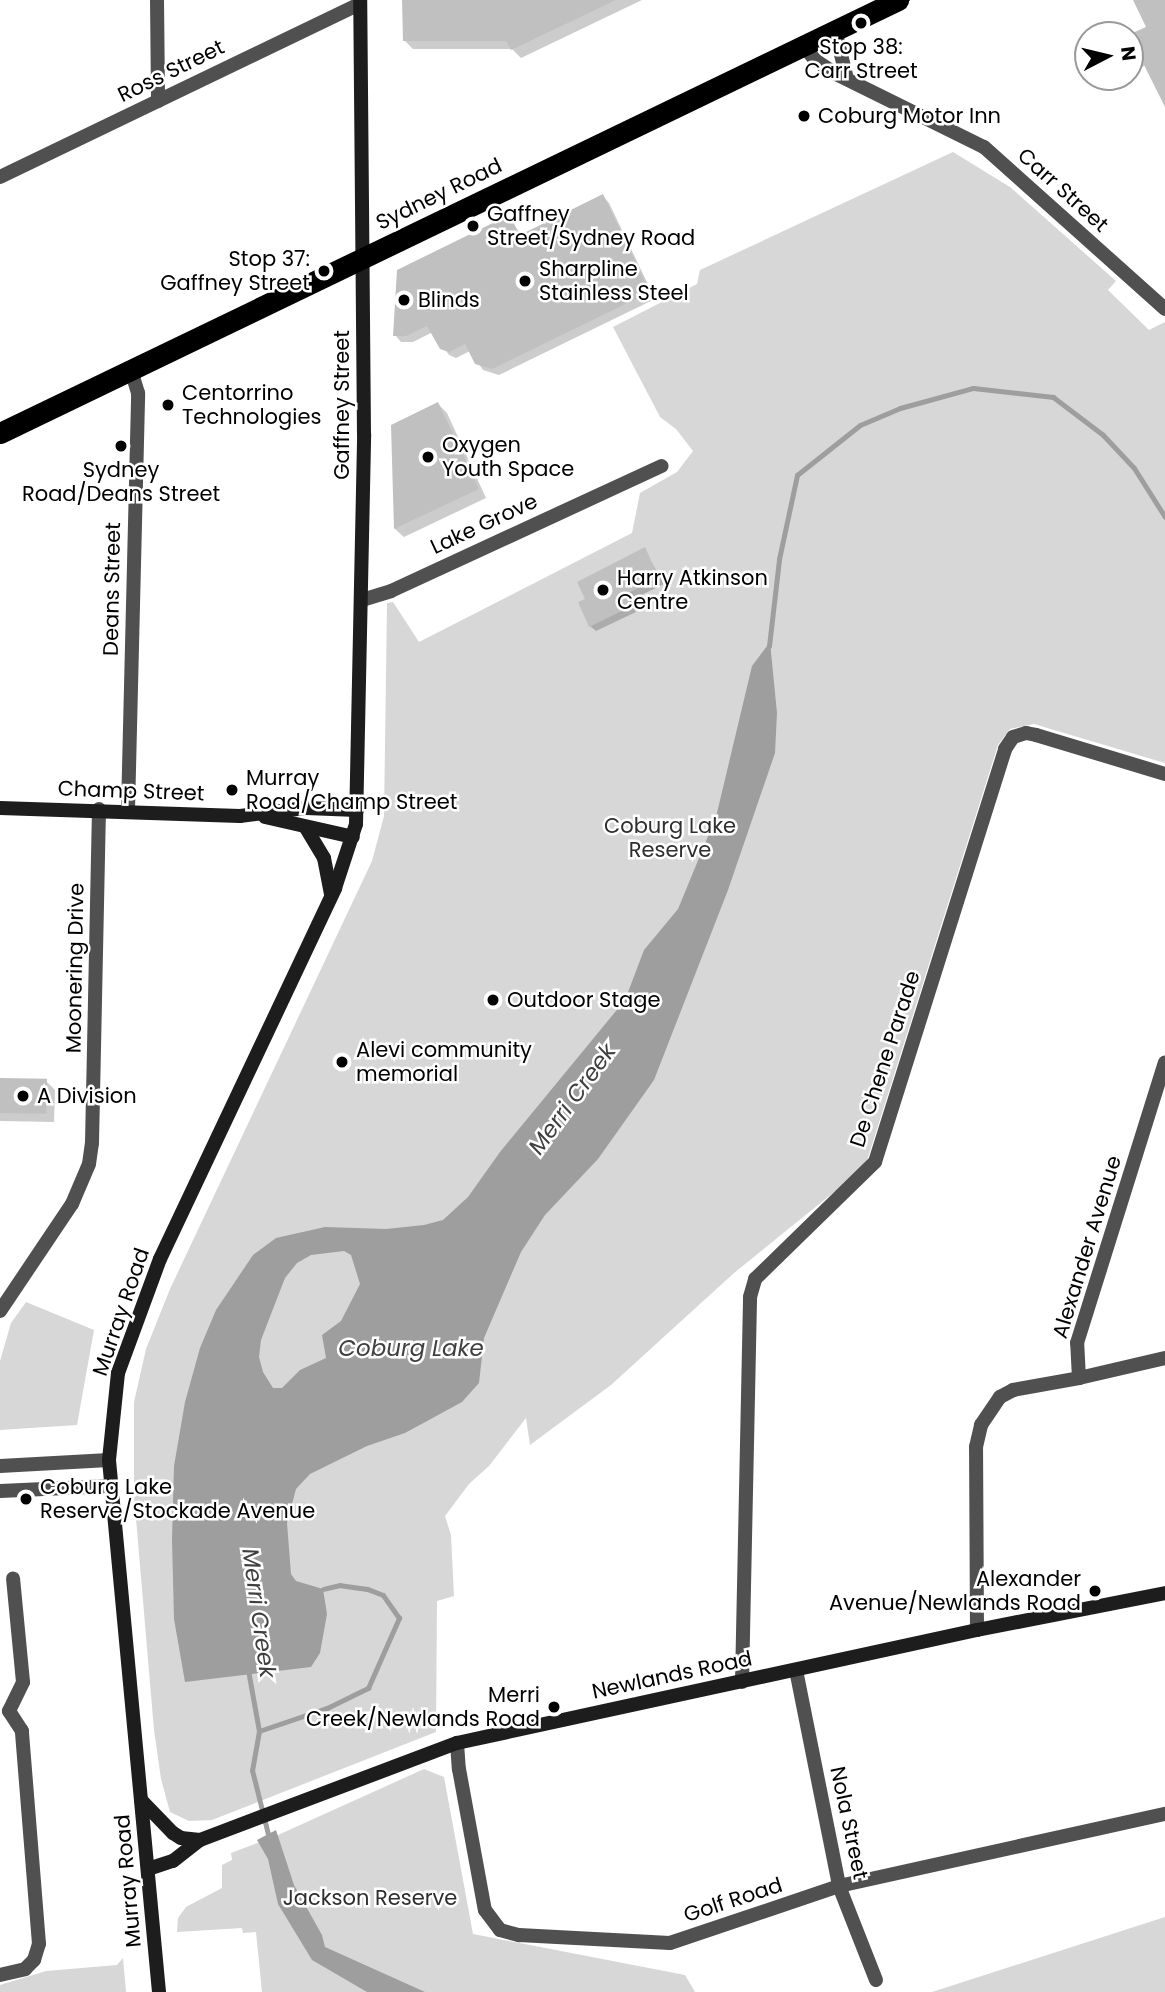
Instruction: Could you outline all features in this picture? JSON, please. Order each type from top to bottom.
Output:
[{"type":"highway","name":"Sydney Road","points":[[0,433],[898,0]]},
{"type":"main road","name":"Gaffney Street","points":[[357,810],[362,600],[363,258],[360,2]]},
{"type":"main road","name":"Champ Street","points":[[0,808],[261,816],[306,828],[353,836]]},
{"type":"main road","name":"Champ Street","points":[[261,816],[306,808],[357,810]]},
{"type":"main road","name":"Murray Road","points":[[159,1992],[108,1460],[118,1373],[160,1259],[331,896],[353,836],[357,810]]},
{"type":"main road","points":[[306,828],[324,858],[331,896]]},
{"type":"main road","name":"Newlands Road","points":[[148,1869],[173,1861],[205,1838],[315,1799],[344,1784],[457,1743],[977,1630],[1165,1593]]},
{"type":"main road","points":[[141,1800],[173,1833],[205,1838]]},
{"type":"street","points":[[156,0],[158,101]]},
{"type":"street","name":"Ross Street","points":[[0,177],[360,2]]},
{"type":"street","points":[[835,30],[847,79]]},
{"type":"street","name":"Carr Street","points":[[804,46],[823,66],[984,147],[1165,309]]},
{"type":"street","name":"Deans Street","points":[[128,810],[138,393],[131,370]]},
{"type":"street","name":"Lake Grove","points":[[362,600],[391,591],[662,466]]},
{"type":"street","name":"De Chene Parade","points":[[742,1682],[750,1297],[755,1279],[875,1162],[1005,749],[1013,737],[1026,733],[1036,735],[1165,774]]},
{"type":"street","name":"Moonering Drive","points":[[2,1303],[72,1204],[89,1164],[93,1135],[99,809]]},
{"type":"street","name":"Alexander Avenue","points":[[1079,1378],[1077,1343],[1165,1063]]},
{"type":"street","points":[[977,1630],[976,1447],[981,1425],[1000,1397],[1013,1390],[1165,1358]]},
{"type":"street","points":[[0,1466],[108,1460]]},
{"type":"street","points":[[0,1491],[110,1486]]},
{"type":"street","points":[[0,1975],[25,1969],[34,1959],[39,1944],[22,1731],[4,1710],[23,1682],[13,1578]]},
{"type":"street","name":"Nola Street","points":[[796,1670],[839,1886],[876,1980]]},
{"type":"street","name":"Golf Road","points":[[457,1743],[459,1769],[485,1910],[500,1930],[519,1935],[670,1943],[839,1886],[1165,1814]]},
{"type":"green space","name":"Coburg Lake Reserve","points":[[953,152],[1010,187],[1116,281],[1108,290],[1149,330],[1165,322],[1165,763],[1034,724],[1010,729],[998,745],[865,1167],[734,1273],[611,1385],[530,1445],[526,1418],[489,1466],[469,1484],[445,1516],[451,1535],[454,1596],[437,1601],[436,1732],[212,1820],[189,1821],[170,1812],[161,1779],[154,1730],[134,1495],[134,1402],[146,1349],[170,1289],[372,861],[384,816],[387,603],[393,602],[419,642],[632,533],[640,493],[677,472],[693,451],[676,429],[660,417],[613,327],[697,284],[700,270]]},
{"type":"green space","points":[[26,1302],[94,1330],[77,1425],[0,1430],[0,1361],[11,1323]]},
{"type":"green space","name":"Jackson Reserve","points":[[424,1769],[444,1777],[473,1934],[685,1975],[695,1992],[262,1992],[256,1932],[243,1933],[242,1928],[177,1932],[178,1918],[186,1907],[222,1888],[222,1865],[232,1860],[231,1853],[278,1835]]},
{"type":"green space","points":[[1165,1917],[1165,1992],[932,1992]]},
{"type":"green space","points":[[123,1958],[126,1992],[0,1992],[0,1985],[46,1971],[117,1965]]},
{"type":"water","name":"Coburg Lake","points":[[770,642],[777,713],[775,753],[728,890],[654,1080],[598,1159],[545,1215],[521,1252],[484,1338],[479,1383],[462,1402],[405,1433],[367,1446],[310,1474],[296,1489],[287,1523],[291,1574],[296,1581],[323,1589],[327,1614],[320,1653],[311,1667],[185,1682],[174,1619],[174,1466],[185,1402],[200,1348],[216,1310],[253,1255],[276,1238],[325,1227],[386,1229],[424,1225],[443,1220],[468,1197],[500,1152],[625,1000],[644,950],[678,909],[716,817],[752,666]],"holes":[[[344,1251],[351,1255],[360,1284],[341,1321],[322,1335],[326,1358],[300,1370],[282,1388],[273,1388],[263,1372],[259,1357],[261,1340],[285,1278],[297,1263],[311,1255]]]},
{"type":"water","points":[[276,1830],[294,1885],[322,1935],[325,1947],[425,1992],[367,1992],[312,1960],[278,1904],[268,1859],[257,1840]]},
{"type":"building","points":[[402,0],[616,0],[511,50],[506,41],[403,41]]},
{"type":"building","points":[[1133,0],[1165,0],[1165,107],[1144,65],[1146,27]]},
{"type":"building","name":"Sharpline Stainless Steel","points":[[603,194],[650,292],[492,369],[475,364],[465,344],[449,352],[440,349],[427,326],[406,336],[393,336],[397,270],[505,217],[512,220],[520,235]]},
{"type":"building","name":"Oxygen Youth Space","points":[[438,402],[479,489],[394,529],[391,425]]},
{"type":"building","name":"Harry Atkinson Centre","points":[[645,547],[659,578],[626,594],[632,606],[589,627],[578,602],[585,599],[577,582]]},
{"type":"building","name":"A Division","points":[[0,1078],[47,1079],[46,1114],[0,1113]]},
{"type":"waterway","name":"Merri Creek","points":[[769,646],[779,559],[797,475],[860,425],[900,408],[973,388],[1053,397],[1103,435],[1134,468],[1165,517]]},
{"type":"waterway","points":[[259,1731],[327,1708],[368,1688],[399,1618],[383,1595],[367,1589],[340,1585],[323,1589]]},
{"type":"waterway","name":"Merri Creek","points":[[248,1670],[259,1731],[252,1770],[269,1838]]},
{"type":"tram line","points":[[0,438],[909,0]]},
{"type":"place","name":"Stop 38: Carr Street","points":[[861,23]]},
{"type":"place","name":"Coburg Motor Inn","points":[[804,116]]},
{"type":"place","name":"Gaffney Street/Sydney Road","points":[[473,226]]},
{"type":"place","name":"Stop 37: Gaffney Street","points":[[324,271]]},
{"type":"place","name":"Sharpline Stainless Steel","points":[[525,281]]},
{"type":"place","name":"Blinds","points":[[404,300]]},
{"type":"place","name":"Centorrino Technologies","points":[[168,405]]},
{"type":"place","name":"Sydney Road/Deans Street","points":[[121,446]]},
{"type":"place","name":"Oxygen Youth Space","points":[[428,457]]},
{"type":"place","name":"Harry Atkinson Centre","points":[[603,590]]},
{"type":"place","name":"Murray Road/Champ Street","points":[[232,790]]},
{"type":"place","name":"Outdoor Stage","points":[[493,1000]]},
{"type":"place","name":"Alevi community memorial","points":[[342,1062]]},
{"type":"place","name":"A Division","points":[[23,1096]]},
{"type":"place","name":"Coburg Lake Reserve/Stockade Avenue","points":[[26,1499]]},
{"type":"place","name":"Alexander Avenue/Newlands Road","points":[[1095,1591]]},
{"type":"place","name":"Merri Creek/Newlands Road","points":[[554,1707]]}]
